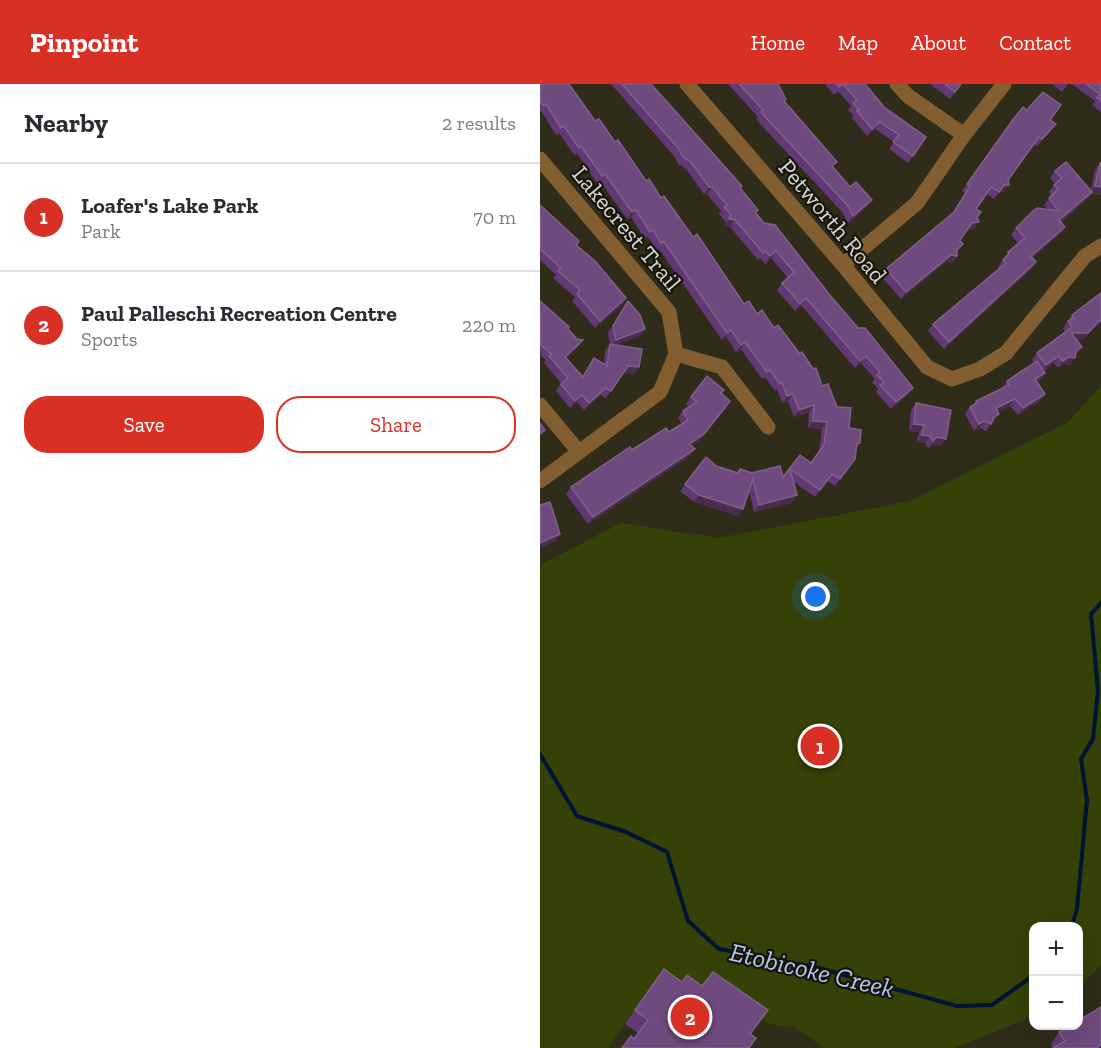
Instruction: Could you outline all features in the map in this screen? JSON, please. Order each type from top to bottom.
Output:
[{"type":"street","name":"Petworth Road","points":[[687,84],[843,265],[927,368],[952,379],[980,369],[1006,353],[1085,256],[1101,246]]},
{"type":"street","points":[[897,84],[908,96],[964,135]]},
{"type":"street","points":[[843,265],[916,204],[964,135],[1004,84]]},
{"type":"street","name":"Lakecrest Trail","points":[[540,159],[669,312],[676,354]]},
{"type":"street","points":[[540,481],[660,392],[676,354],[722,367],[768,427]]},
{"type":"street","points":[[540,405],[579,452]]},
{"type":"green space","points":[[1101,386],[1101,965],[1083,982],[1083,922],[1029,922],[1029,1018],[955,1048],[824,1048],[792,1025],[789,1027],[769,1024],[699,984],[654,983],[608,1048],[540,1048],[540,565],[621,523],[719,538],[910,501],[1067,423]]},
{"type":"building","points":[[540,84],[569,84],[595,121],[599,119],[615,142],[618,140],[646,181],[649,179],[661,198],[664,196],[693,237],[697,234],[744,304],[749,301],[757,314],[762,310],[774,328],[778,325],[800,354],[802,352],[813,369],[816,368],[822,386],[828,384],[837,407],[851,408],[849,428],[861,430],[860,443],[857,443],[855,459],[840,479],[832,474],[820,490],[790,469],[797,495],[759,505],[753,479],[743,509],[699,495],[685,484],[706,457],[716,466],[738,473],[740,469],[752,473],[780,466],[783,477],[800,455],[811,463],[824,445],[827,422],[813,421],[814,405],[799,410],[793,394],[787,396],[782,382],[780,384],[770,370],[767,372],[745,342],[741,345],[731,330],[727,333],[664,242],[661,243],[653,230],[650,232],[636,210],[632,212],[605,174],[602,176],[564,126],[561,128],[546,104],[543,106],[540,102]]},
{"type":"building","points":[[622,84],[651,84],[742,186],[740,188],[758,210],[755,212],[764,223],[775,225],[829,294],[858,328],[865,328],[913,388],[896,402],[880,385],[884,382],[877,375],[880,372],[866,356],[860,361],[806,298],[800,304],[782,283],[794,272],[776,251],[770,256],[765,251],[763,253],[735,220],[729,219],[731,215],[724,207],[727,205]]},
{"type":"building","points":[[739,84],[778,84],[786,99],[784,101],[837,162],[832,166],[850,187],[856,182],[872,200],[853,216],[848,206],[768,120],[761,112],[763,110]]},
{"type":"building","points":[[843,84],[865,84],[884,107],[926,137],[913,156],[893,142],[899,135],[880,122],[872,129],[857,111],[859,110],[853,103],[857,100]]},
{"type":"building","points":[[945,84],[961,84],[955,92]]},
{"type":"building","points":[[1086,84],[1101,84],[1101,101],[1097,98],[1100,94]]},
{"type":"building","points":[[1043,92],[1061,105],[1050,120],[1056,124],[1042,139],[1039,137],[1008,180],[1009,185],[1004,185],[999,192],[991,187],[976,209],[981,212],[977,217],[979,222],[972,223],[960,240],[963,244],[957,250],[957,256],[951,255],[906,292],[886,269],[954,212],[970,186],[967,184],[1012,121],[1023,107],[1027,110]]},
{"type":"building","points":[[1066,162],[1092,192],[1059,220],[1065,227],[1031,256],[1036,262],[949,342],[933,324],[1006,263],[1003,260],[1009,254],[1008,252],[1025,238],[1016,228],[1033,211],[1037,208],[1059,211],[1049,198],[1058,189],[1054,185],[1062,178],[1055,171]]},
{"type":"building","points":[[1101,163],[1101,187],[1095,186]]},
{"type":"building","points":[[540,205],[579,241],[576,245],[595,261],[626,298],[600,321],[577,294],[580,290],[558,271],[561,268],[540,249]]},
{"type":"building","points":[[1101,293],[1101,320],[1088,333],[1071,333],[1082,347],[1076,351],[1075,358],[1069,357],[1063,361],[1059,356],[1046,365],[1037,353],[1072,327],[1068,321],[1074,317],[1072,315]]},
{"type":"building","points":[[540,301],[569,327],[568,329],[577,339],[583,340],[565,357],[583,377],[594,358],[607,366],[610,344],[642,349],[639,367],[628,366],[611,391],[606,388],[589,403],[582,395],[575,401],[561,384],[568,378],[549,356],[551,354],[540,344]]},
{"type":"building","points":[[628,301],[640,315],[645,329],[616,340],[613,326]]},
{"type":"building","points":[[1037,361],[1045,373],[1035,379],[1045,394],[1023,408],[1015,399],[996,408],[999,414],[994,417],[991,424],[985,421],[979,424],[970,407],[977,403],[976,401],[1009,385],[1007,381]]},
{"type":"building","points":[[707,376],[724,390],[721,393],[730,401],[704,434],[689,444],[695,449],[593,517],[571,487],[630,447],[632,450],[666,428],[669,432],[688,420],[683,411],[697,402],[691,397]]},
{"type":"building","points":[[916,403],[951,410],[946,439],[937,437],[933,441],[930,436],[922,435],[924,425],[914,424]]},
{"type":"building","points":[[540,423],[545,430],[540,434]]},
{"type":"building","points":[[550,502],[560,534],[540,543],[540,505]]},
{"type":"building","points":[[664,969],[682,982],[687,975],[702,986],[713,972],[768,1010],[750,1034],[756,1038],[749,1048],[622,1048],[631,1036],[634,1039],[648,1020],[635,1010]]},
{"type":"building","points":[[1101,1007],[1101,1045],[1096,1048],[1053,1048],[1065,1041],[1059,1032],[1083,1030],[1083,1018]]},
{"type":"waterway","name":"Etobicoke Creek","points":[[1073,922],[1077,909],[1087,800],[1081,759],[1093,739],[1098,691],[1091,614],[1101,603]]},
{"type":"waterway","name":"Etobicoke Creek","points":[[540,754],[577,816],[626,832],[667,852],[688,921],[719,949],[819,968],[957,1006],[992,1005],[1033,976]]},
{"type":"place","name":"Loafer's Lake Park","points":[[820,746]]},
{"type":"place","name":"Paul Palleschi Recreation Centre","points":[[690,1017]]}]
